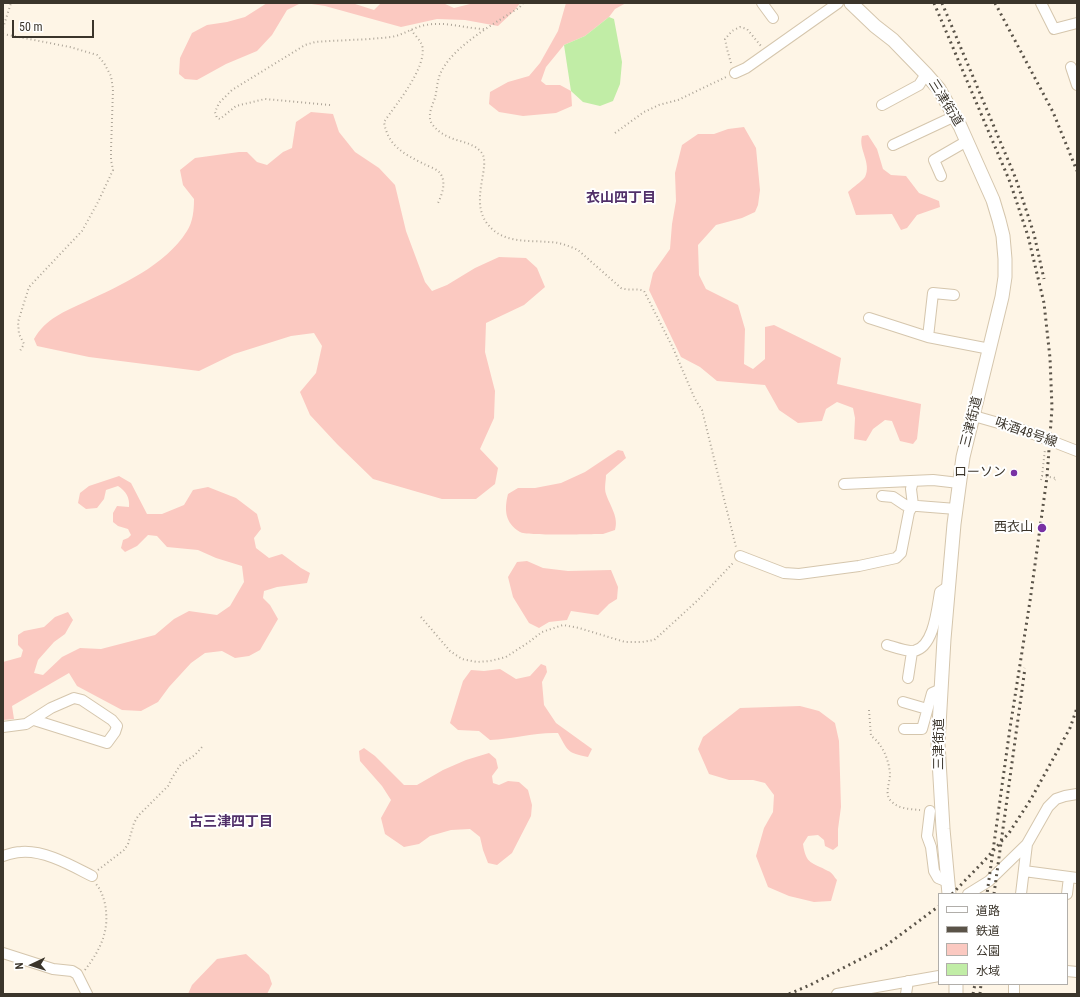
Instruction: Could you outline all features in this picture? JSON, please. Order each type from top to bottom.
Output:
[{"type":"street","points":[[735,73],[746,68],[838,3]]},
{"type":"street","name":"三津街道","points":[[851,3],[898,45],[939,89],[955,116],[993,200],[1003,236],[1005,277],[1002,297],[963,457],[956,508],[949,586],[938,743],[948,888]]},
{"type":"street","points":[[1041,3],[1054,29],[1077,23]]},
{"type":"street","points":[[766,4],[773,18]]},
{"type":"street","points":[[882,105],[919,85],[926,74]]},
{"type":"street","points":[[893,145],[955,116]]},
{"type":"street","points":[[941,176],[934,160],[967,141]]},
{"type":"street","points":[[928,337],[933,293],[954,295]]},
{"type":"street","points":[[869,318],[928,337],[990,349]]},
{"type":"street","name":"味酒48号線","points":[[974,416],[1023,430],[1077,450]]},
{"type":"street","points":[[844,484],[933,480],[959,483]]},
{"type":"street","points":[[740,556],[784,574],[799,574],[859,566],[896,558],[901,553],[909,512],[912,505],[911,490],[913,481]]},
{"type":"street","points":[[882,496],[892,497],[904,505],[956,508]]},
{"type":"street","points":[[887,645],[912,652],[922,648],[929,640],[938,607],[940,592],[949,586]]},
{"type":"street","points":[[908,678],[912,652]]},
{"type":"street","points":[[904,728],[922,729],[932,693],[941,689]]},
{"type":"street","points":[[3,727],[26,724],[51,708],[74,698],[82,700],[112,720],[117,726],[115,732],[107,743],[34,720]]},
{"type":"street","points":[[903,702],[927,709]]},
{"type":"street","points":[[970,893],[989,881],[1027,844],[1048,807],[1056,799],[1077,794]]},
{"type":"street","points":[[930,811],[927,836],[931,847],[934,871],[938,878],[948,888]]},
{"type":"street","points":[[1021,893],[1027,844]]},
{"type":"street","points":[[3,856],[21,852],[34,852],[68,863],[92,876]]},
{"type":"street","points":[[1024,871],[1073,878],[1067,893]]},
{"type":"street","points":[[3,953],[53,969],[72,971],[79,977],[87,994]]},
{"type":"street","points":[[837,994],[938,976]]},
{"type":"street","points":[[906,994],[908,981]]},
{"type":"path","points":[[3,28],[11,3]]},
{"type":"path","points":[[421,617],[450,651],[462,659],[477,662],[490,661],[506,657],[542,632],[563,625],[579,628],[625,642],[654,640],[698,600],[740,556],[702,410],[695,399],[673,348],[644,291],[640,289],[626,290],[621,288],[578,250],[572,247],[550,242],[526,242],[506,238],[495,231],[486,222],[479,205],[480,188],[485,165],[483,153],[475,146],[447,137],[436,129],[431,122],[430,111],[435,98],[440,74],[444,66],[471,39],[520,7],[523,3]]},
{"type":"path","points":[[330,104],[265,99],[236,106],[220,119],[217,118],[215,112],[219,103],[232,90],[305,45],[315,42],[392,36],[406,33],[426,24],[488,29]]},
{"type":"path","points":[[615,133],[644,112],[659,105],[678,100],[735,73],[725,39],[740,27],[747,28],[767,53]]},
{"type":"path","points":[[411,30],[422,45],[422,58],[414,79],[384,122],[391,142],[403,153],[438,171],[443,179],[443,193],[437,205]]},
{"type":"path","points":[[3,34],[70,46],[97,54],[104,63],[110,76],[113,89],[111,160],[114,170],[82,231],[30,287],[18,322],[20,334],[24,344],[20,351]]},
{"type":"path","points":[[1041,480],[1046,439]]},
{"type":"path","points":[[1042,476],[1056,478],[1055,480]]},
{"type":"path","points":[[869,710],[871,736],[880,744],[890,774],[888,793],[890,800],[901,808],[930,811]]},
{"type":"path","points":[[79,977],[92,960],[103,941],[106,928],[104,901],[92,876],[95,872],[124,850],[128,844],[134,823],[138,816],[168,786],[181,764],[195,755],[203,746]]},
{"type":"green space","points":[[267,3],[301,3],[287,10],[272,35],[257,51],[226,64],[197,80],[185,79],[179,74],[180,58],[192,33],[207,25],[245,17]]},
{"type":"green space","points":[[305,3],[352,3],[374,10],[381,3],[443,3],[454,8],[474,3],[520,3],[515,10],[498,26],[465,20],[437,19],[401,27],[325,6]]},
{"type":"green space","points":[[566,3],[626,3],[615,9],[609,17],[585,36],[564,45],[546,67],[541,81],[546,85],[560,85],[571,91],[572,106],[556,113],[523,116],[499,112],[489,104],[490,92],[508,82],[529,76],[540,63],[558,31]]},
{"type":"green space","points":[[311,112],[333,114],[339,132],[355,152],[379,168],[395,185],[406,231],[425,282],[432,291],[447,285],[475,268],[499,257],[526,258],[537,268],[545,287],[524,305],[486,323],[485,352],[495,391],[494,418],[480,449],[498,468],[495,484],[476,499],[442,499],[373,479],[337,444],[310,415],[300,392],[316,373],[322,346],[314,333],[291,336],[234,354],[199,371],[89,357],[37,346],[34,339],[44,326],[56,316],[113,289],[141,273],[155,264],[178,243],[191,224],[194,203],[194,199],[183,185],[180,170],[195,158],[239,152],[247,152],[257,162],[267,165],[283,152],[292,148],[296,122]]},
{"type":"green space","points":[[744,127],[756,148],[760,190],[758,205],[755,212],[742,218],[716,225],[698,245],[699,275],[706,289],[738,305],[745,329],[744,364],[753,369],[765,359],[765,327],[774,325],[841,358],[837,384],[921,404],[917,439],[913,444],[900,441],[892,421],[885,420],[873,429],[866,441],[854,439],[855,418],[853,408],[837,402],[826,409],[822,421],[798,423],[779,410],[765,385],[717,381],[700,367],[681,357],[649,290],[653,273],[670,249],[676,201],[675,173],[682,145],[698,134],[714,134],[728,129]]},
{"type":"green space","points":[[868,135],[877,149],[883,169],[891,175],[906,176],[919,193],[939,201],[940,207],[917,215],[907,228],[901,230],[892,214],[856,215],[848,192],[865,177],[867,172],[861,141],[862,136]]},
{"type":"green space","points":[[618,450],[623,451],[626,458],[606,475],[605,487],[606,494],[615,516],[615,530],[603,534],[534,534],[520,532],[511,525],[506,511],[508,494],[518,488],[535,488],[561,483],[585,472]]},
{"type":"green space","points":[[119,476],[131,483],[147,514],[162,514],[184,505],[193,490],[208,487],[236,498],[257,514],[261,529],[254,538],[256,548],[269,558],[282,554],[310,573],[307,583],[277,587],[264,591],[263,598],[270,605],[278,619],[260,650],[249,656],[235,658],[222,651],[205,653],[191,663],[169,687],[158,702],[141,711],[122,710],[77,686],[69,673],[12,706],[14,719],[3,720],[3,662],[21,657],[23,650],[18,645],[18,635],[24,631],[44,627],[55,617],[68,612],[73,620],[65,634],[54,642],[38,660],[34,673],[43,675],[62,657],[80,648],[101,649],[155,635],[174,619],[189,611],[217,615],[230,606],[244,582],[242,566],[216,558],[198,550],[167,547],[157,536],[148,535],[137,546],[125,552],[121,548],[123,540],[131,535],[128,529],[118,526],[113,522],[113,513],[117,506],[129,507],[127,495],[123,490],[118,486],[106,490],[104,499],[97,508],[86,509],[78,503],[80,493],[89,486]]},
{"type":"green space","points":[[527,561],[543,568],[568,571],[611,570],[618,587],[617,599],[609,604],[598,615],[571,611],[567,620],[549,622],[539,628],[529,623],[513,597],[508,577],[517,562]]},
{"type":"green space","points":[[541,664],[546,666],[547,672],[542,682],[544,705],[556,723],[592,749],[588,757],[576,754],[569,750],[558,733],[490,740],[479,731],[458,730],[450,723],[463,681],[471,670],[484,671],[500,669],[516,679],[530,676]]},
{"type":"green space","points":[[800,706],[819,711],[835,723],[839,741],[841,807],[838,829],[838,846],[833,850],[825,846],[824,840],[818,835],[808,836],[803,844],[804,851],[808,859],[814,864],[831,872],[837,880],[831,901],[814,902],[789,896],[768,887],[756,856],[764,828],[773,812],[774,795],[765,783],[753,780],[729,780],[709,774],[698,749],[703,737],[740,708]]},
{"type":"green space","points":[[364,748],[375,756],[404,785],[417,785],[443,770],[466,760],[489,753],[496,759],[498,768],[492,776],[493,783],[499,785],[508,781],[519,782],[528,790],[532,805],[531,816],[512,853],[497,865],[488,863],[480,837],[470,829],[451,830],[430,836],[419,844],[404,847],[385,834],[381,818],[391,800],[382,786],[360,761],[359,751]]},
{"type":"green space","points":[[246,954],[269,975],[272,984],[267,994],[188,994],[192,985],[217,959]]},
{"type":"water","points":[[609,17],[614,19],[622,62],[620,84],[613,101],[600,106],[583,102],[571,91],[564,45],[585,36]]},
{"type":"railway","points":[[934,3],[1010,182],[1028,236],[1044,303],[1050,358],[1052,408],[1047,477],[987,893]]},
{"type":"railway","points":[[942,3],[1016,179],[1034,234],[1044,279]]},
{"type":"railway","points":[[995,3],[1053,112],[1077,171]]},
{"type":"railway","points":[[994,893],[1025,668]]},
{"type":"railway","points":[[953,893],[1009,833],[1031,799],[1070,728],[1077,708]]},
{"type":"railway","points":[[789,994],[810,985],[884,947],[938,907]]},
{"type":"railway","points":[[973,994],[975,985]]},
{"type":"railway","points":[[980,994],[981,985]]},
{"type":"place","name":"ローソン","points":[[1014,473]]},
{"type":"place","name":"西衣山","points":[[1042,528]]},
{"type":"district","name":"衣山四丁目","points":[[621,198]]},
{"type":"district","name":"古三津四丁目","points":[[231,822]]}]
